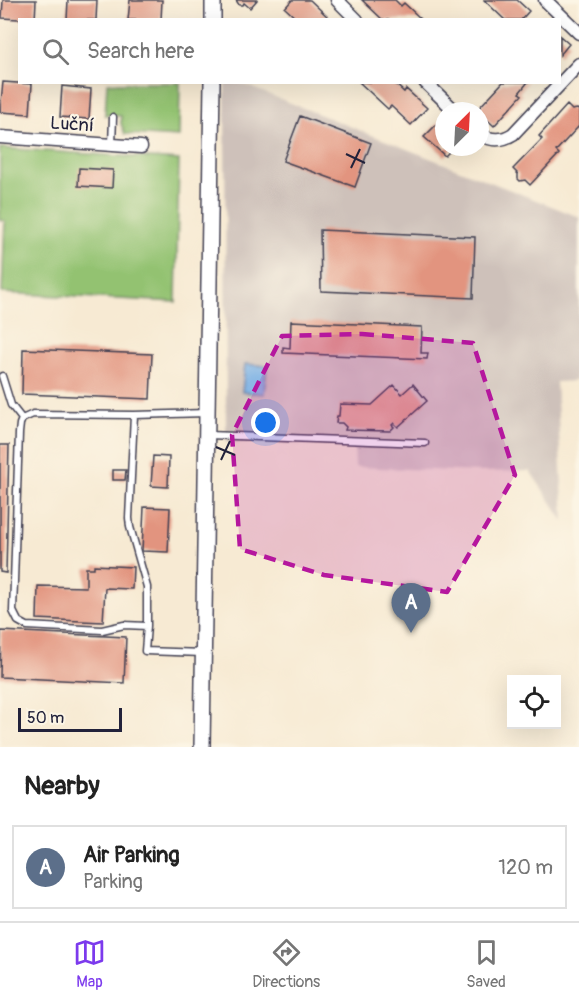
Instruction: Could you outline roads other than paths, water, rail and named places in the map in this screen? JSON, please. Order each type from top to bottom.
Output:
[{"type":"street","points":[[213,0],[213,18]]},
{"type":"street","points":[[337,0],[355,18]]},
{"type":"street","points":[[545,0],[579,33]]},
{"type":"street","points":[[561,83],[579,64]]},
{"type":"street","points":[[202,747],[212,84]]},
{"type":"street","points":[[427,84],[446,102]]},
{"type":"street","points":[[489,139],[500,140],[513,134],[560,84]]},
{"type":"street","name":"Luční","points":[[0,137],[141,147]]},
{"type":"lane","points":[[112,145],[114,117]]},
{"type":"lane","points":[[2,376],[11,405],[22,419]]},
{"type":"lane","points":[[147,626],[124,625],[102,630],[27,626],[18,621],[13,611],[20,424],[22,419],[33,414],[134,416],[207,413]]},
{"type":"lane","points":[[134,416],[129,518],[147,587],[146,651],[204,653]]},
{"type":"lane","points":[[207,435],[425,442]]},
{"type":"water","points":[[245,364],[267,366],[264,394],[242,392]]},
{"type":"place","name":"Air Parking","points":[[411,633]]}]
